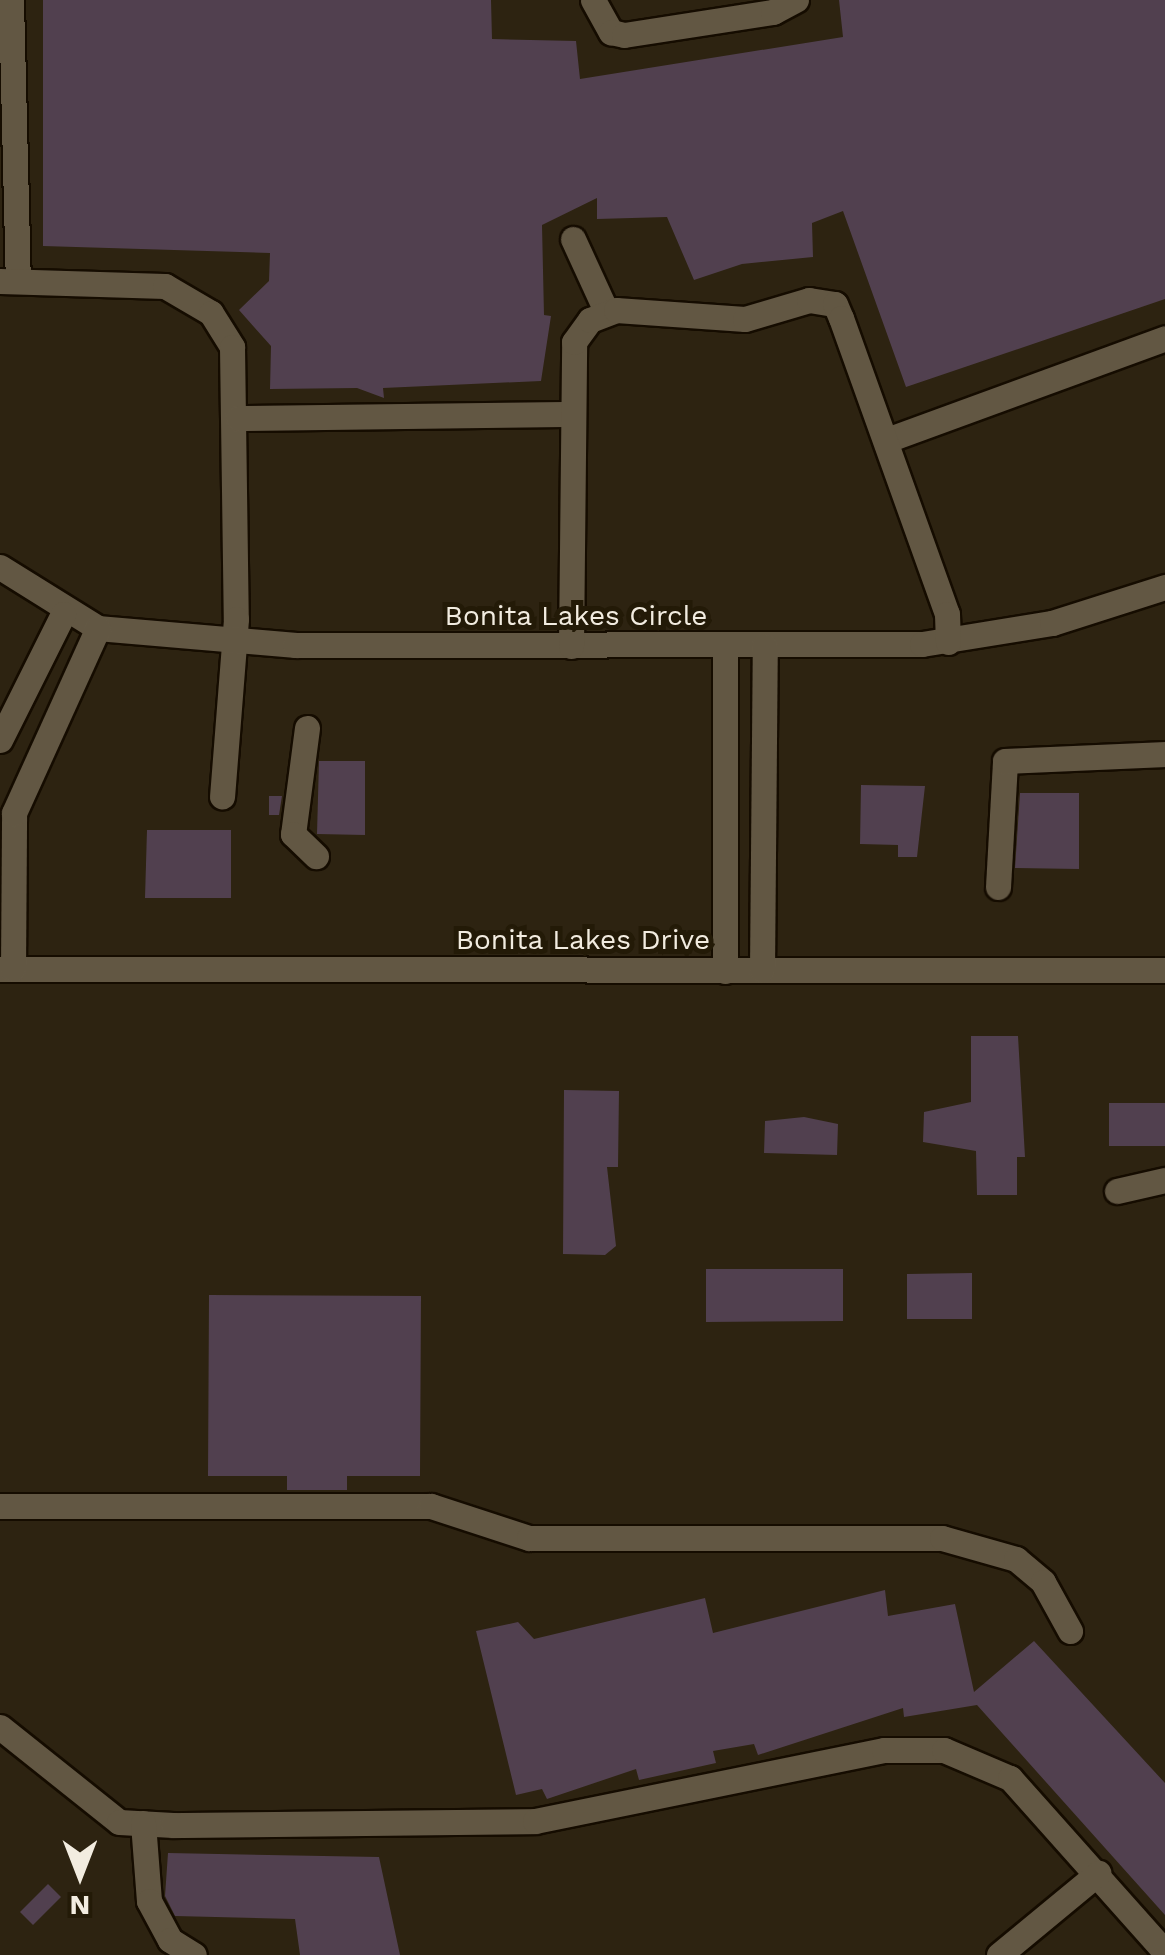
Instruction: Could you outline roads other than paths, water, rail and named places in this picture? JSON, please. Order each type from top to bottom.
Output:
[{"type":"street","points":[[11,0],[9,281],[134,281],[192,296],[232,347],[238,418],[232,644],[222,796]]},
{"type":"street","points":[[594,0],[611,32],[642,35],[796,0]]},
{"type":"street","points":[[573,240],[607,313]]},
{"type":"street","points":[[571,646],[574,342],[607,313],[745,319],[809,300],[836,304],[948,614],[948,642]]},
{"type":"street","points":[[887,440],[1165,338]]},
{"type":"street","points":[[238,418],[572,414]]},
{"type":"street","name":"Bonita Lakes Circle","points":[[0,567],[63,614],[98,628],[232,644],[765,646],[948,642],[1052,623],[1165,587]]},
{"type":"street","points":[[0,740],[63,614]]},
{"type":"street","points":[[7,969],[14,813],[98,628]]},
{"type":"street","points":[[725,646],[725,971]]},
{"type":"street","points":[[762,970],[765,646]]},
{"type":"street","points":[[307,728],[293,834],[316,856]]},
{"type":"street","points":[[998,887],[1005,761],[1165,754]]},
{"type":"street","name":"Bonita Lakes Drive","points":[[7,969],[1165,970]]},
{"type":"street","points":[[1117,1191],[1165,1180]]},
{"type":"street","points":[[0,1506],[432,1506],[529,1538],[942,1538],[1016,1560],[1043,1582],[1070,1630]]},
{"type":"street","points":[[0,1728],[119,1822],[142,1823],[535,1821],[911,1748],[968,1757],[1010,1778],[1165,1952]]},
{"type":"street","points":[[142,1823],[148,1900],[170,1940],[194,1955]]},
{"type":"street","points":[[999,1955],[1098,1873]]}]
